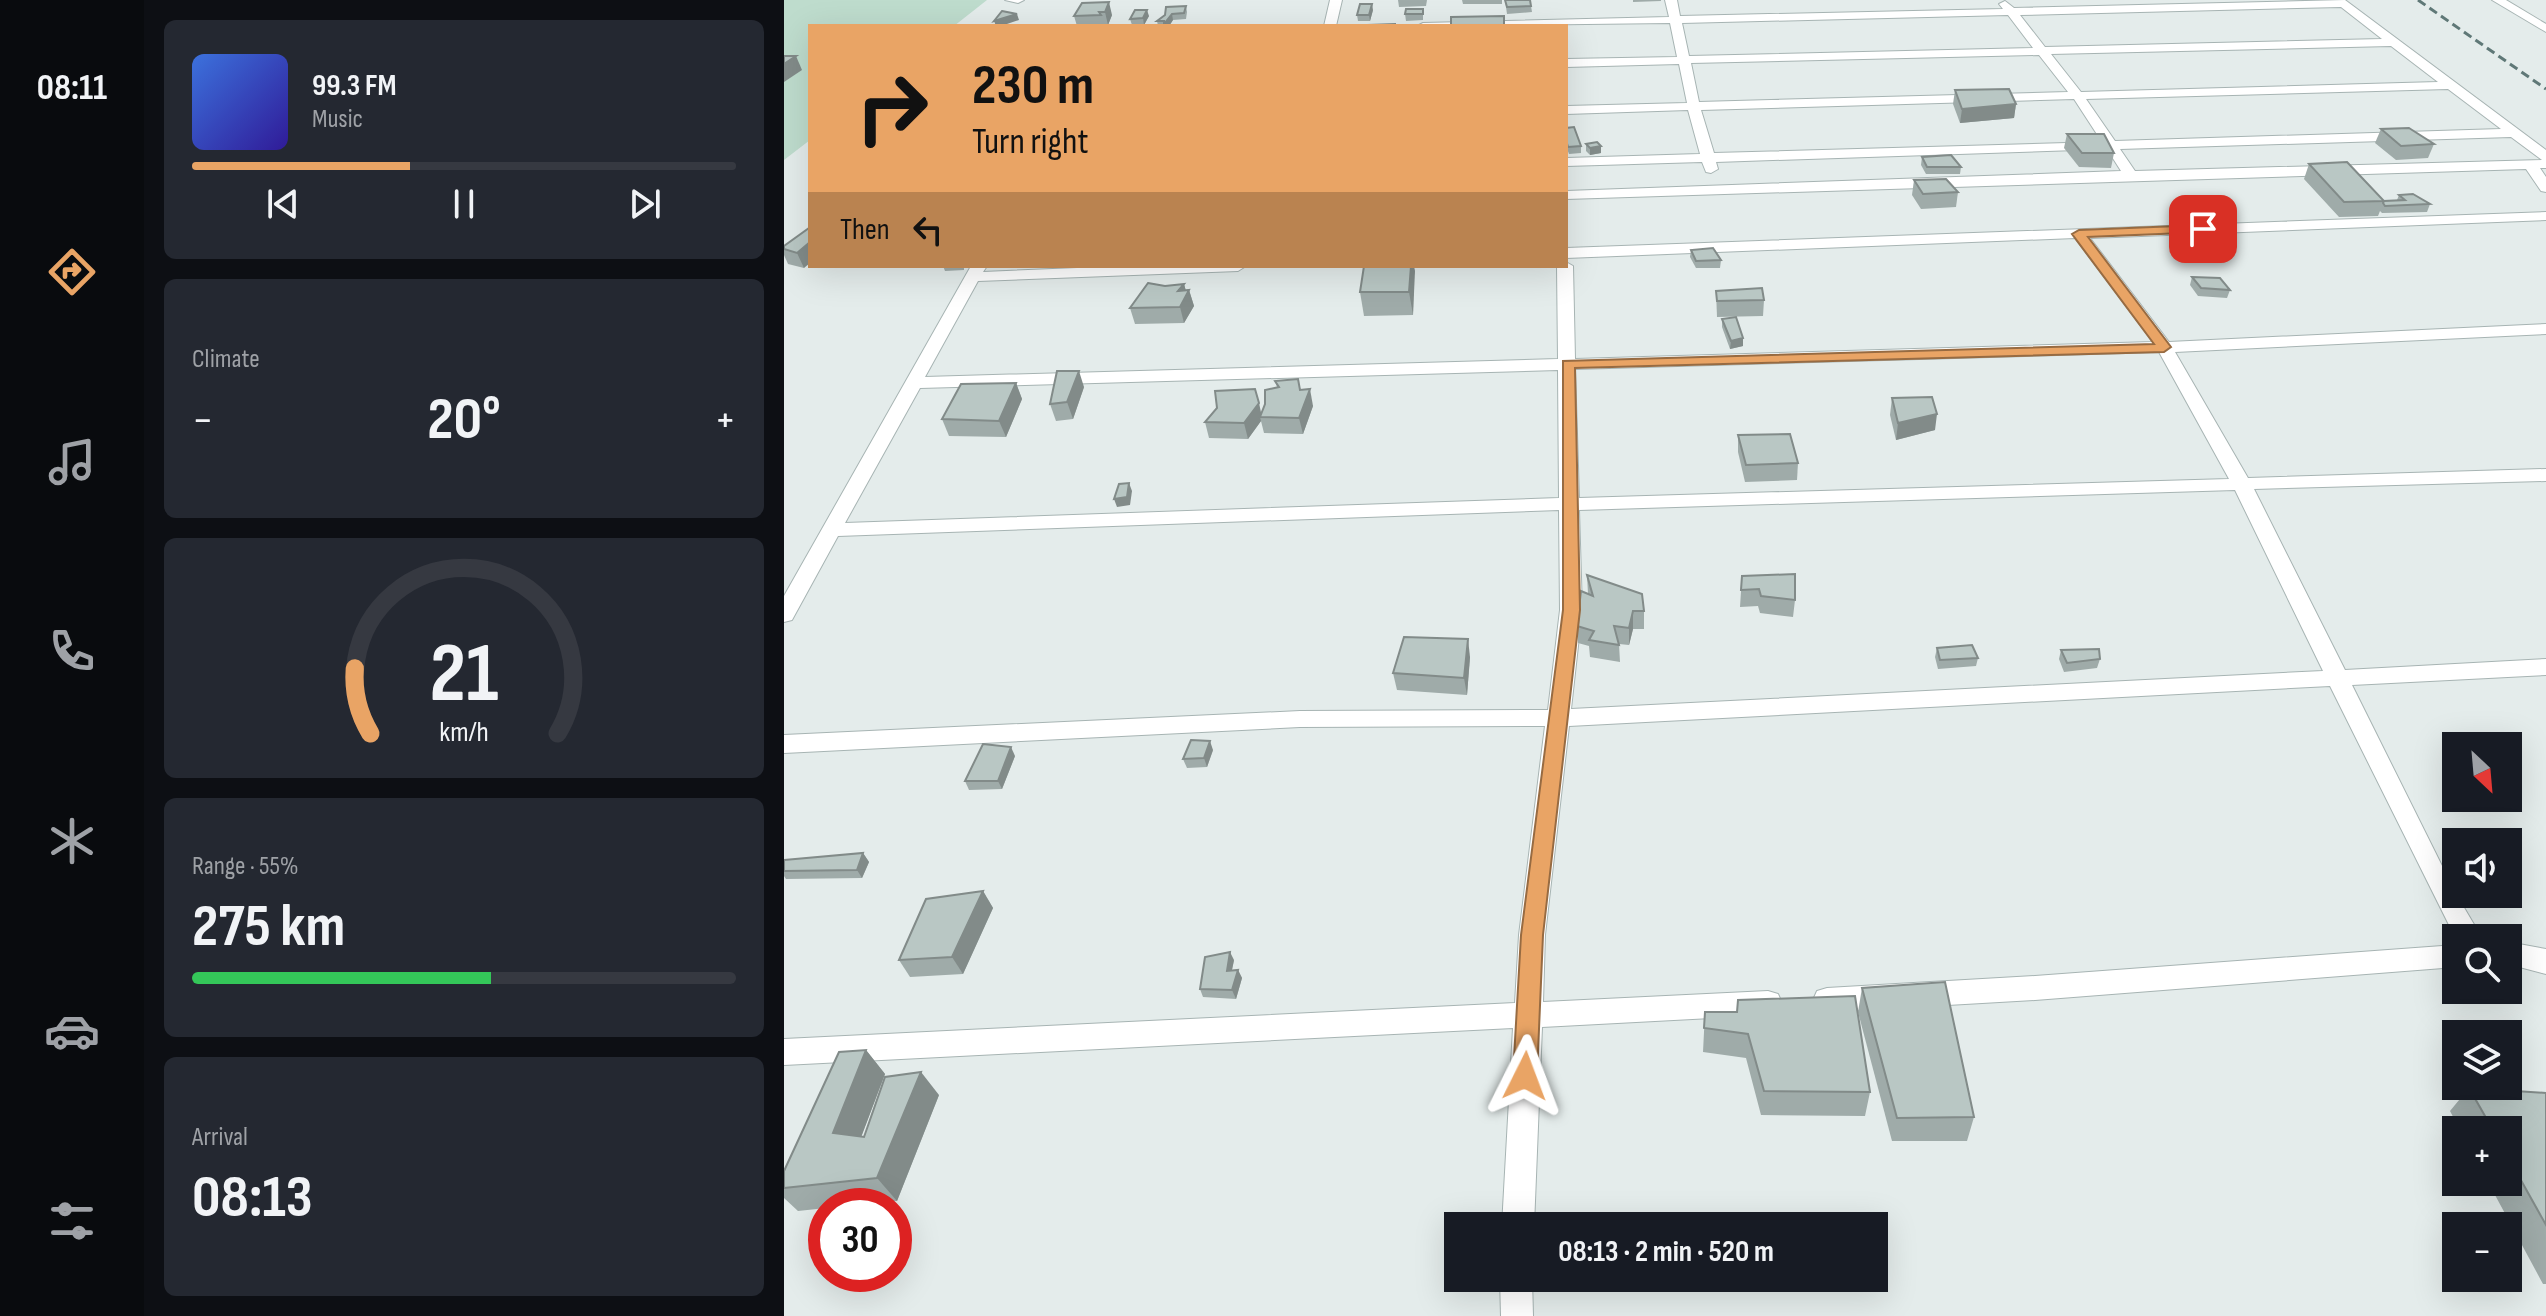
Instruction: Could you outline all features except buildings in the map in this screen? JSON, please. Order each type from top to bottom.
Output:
[{"type":"street","points":[[1011,0],[1018,0]]},
{"type":"street","points":[[1330,24],[1336,0]]},
{"type":"street","points":[[1671,0],[1694,107],[1717,189]]},
{"type":"street","points":[[2498,0],[2546,29]]},
{"type":"street","points":[[1507,24],[2006,5],[2340,2],[2546,157]]},
{"type":"street","points":[[2006,5],[2077,95],[2131,175]]},
{"type":"street","points":[[2524,15],[2546,15]]},
{"type":"street","points":[[1568,63],[2393,42]]},
{"type":"street","points":[[1568,110],[2451,85]]},
{"type":"street","points":[[1568,162],[2514,133]]},
{"type":"street","points":[[1568,195],[2131,175],[2539,165],[2546,188]]},
{"type":"street","points":[[1568,253],[2546,216]]},
{"type":"street","points":[[2079,234],[2164,347],[2243,483],[2336,679],[2462,924]]},
{"type":"street","points":[[784,615],[976,271],[1133,268]]},
{"type":"street","points":[[1519,1212],[1532,935],[1571,610],[1565,268]]},
{"type":"street","points":[[914,383],[2164,347],[2546,329]]},
{"type":"street","points":[[832,530],[2546,475]]},
{"type":"street","points":[[784,744],[1300,719],[1557,718],[2546,667]]},
{"type":"street","points":[[2522,955],[2543,958]]},
{"type":"street","points":[[784,1052],[1528,1017],[2035,988],[2442,957]]},
{"type":"street","points":[[1516,1292],[1517,1316]]},
{"type":"green space","points":[[784,0],[987,0],[957,24],[808,24],[808,142],[784,160]]},
{"type":"railway","points":[[2418,0],[2546,89]]},
{"type":"route","points":[[1525,1076],[1532,935],[1571,610],[1568,364],[2164,347],[2079,234],[2203,229]]}]
